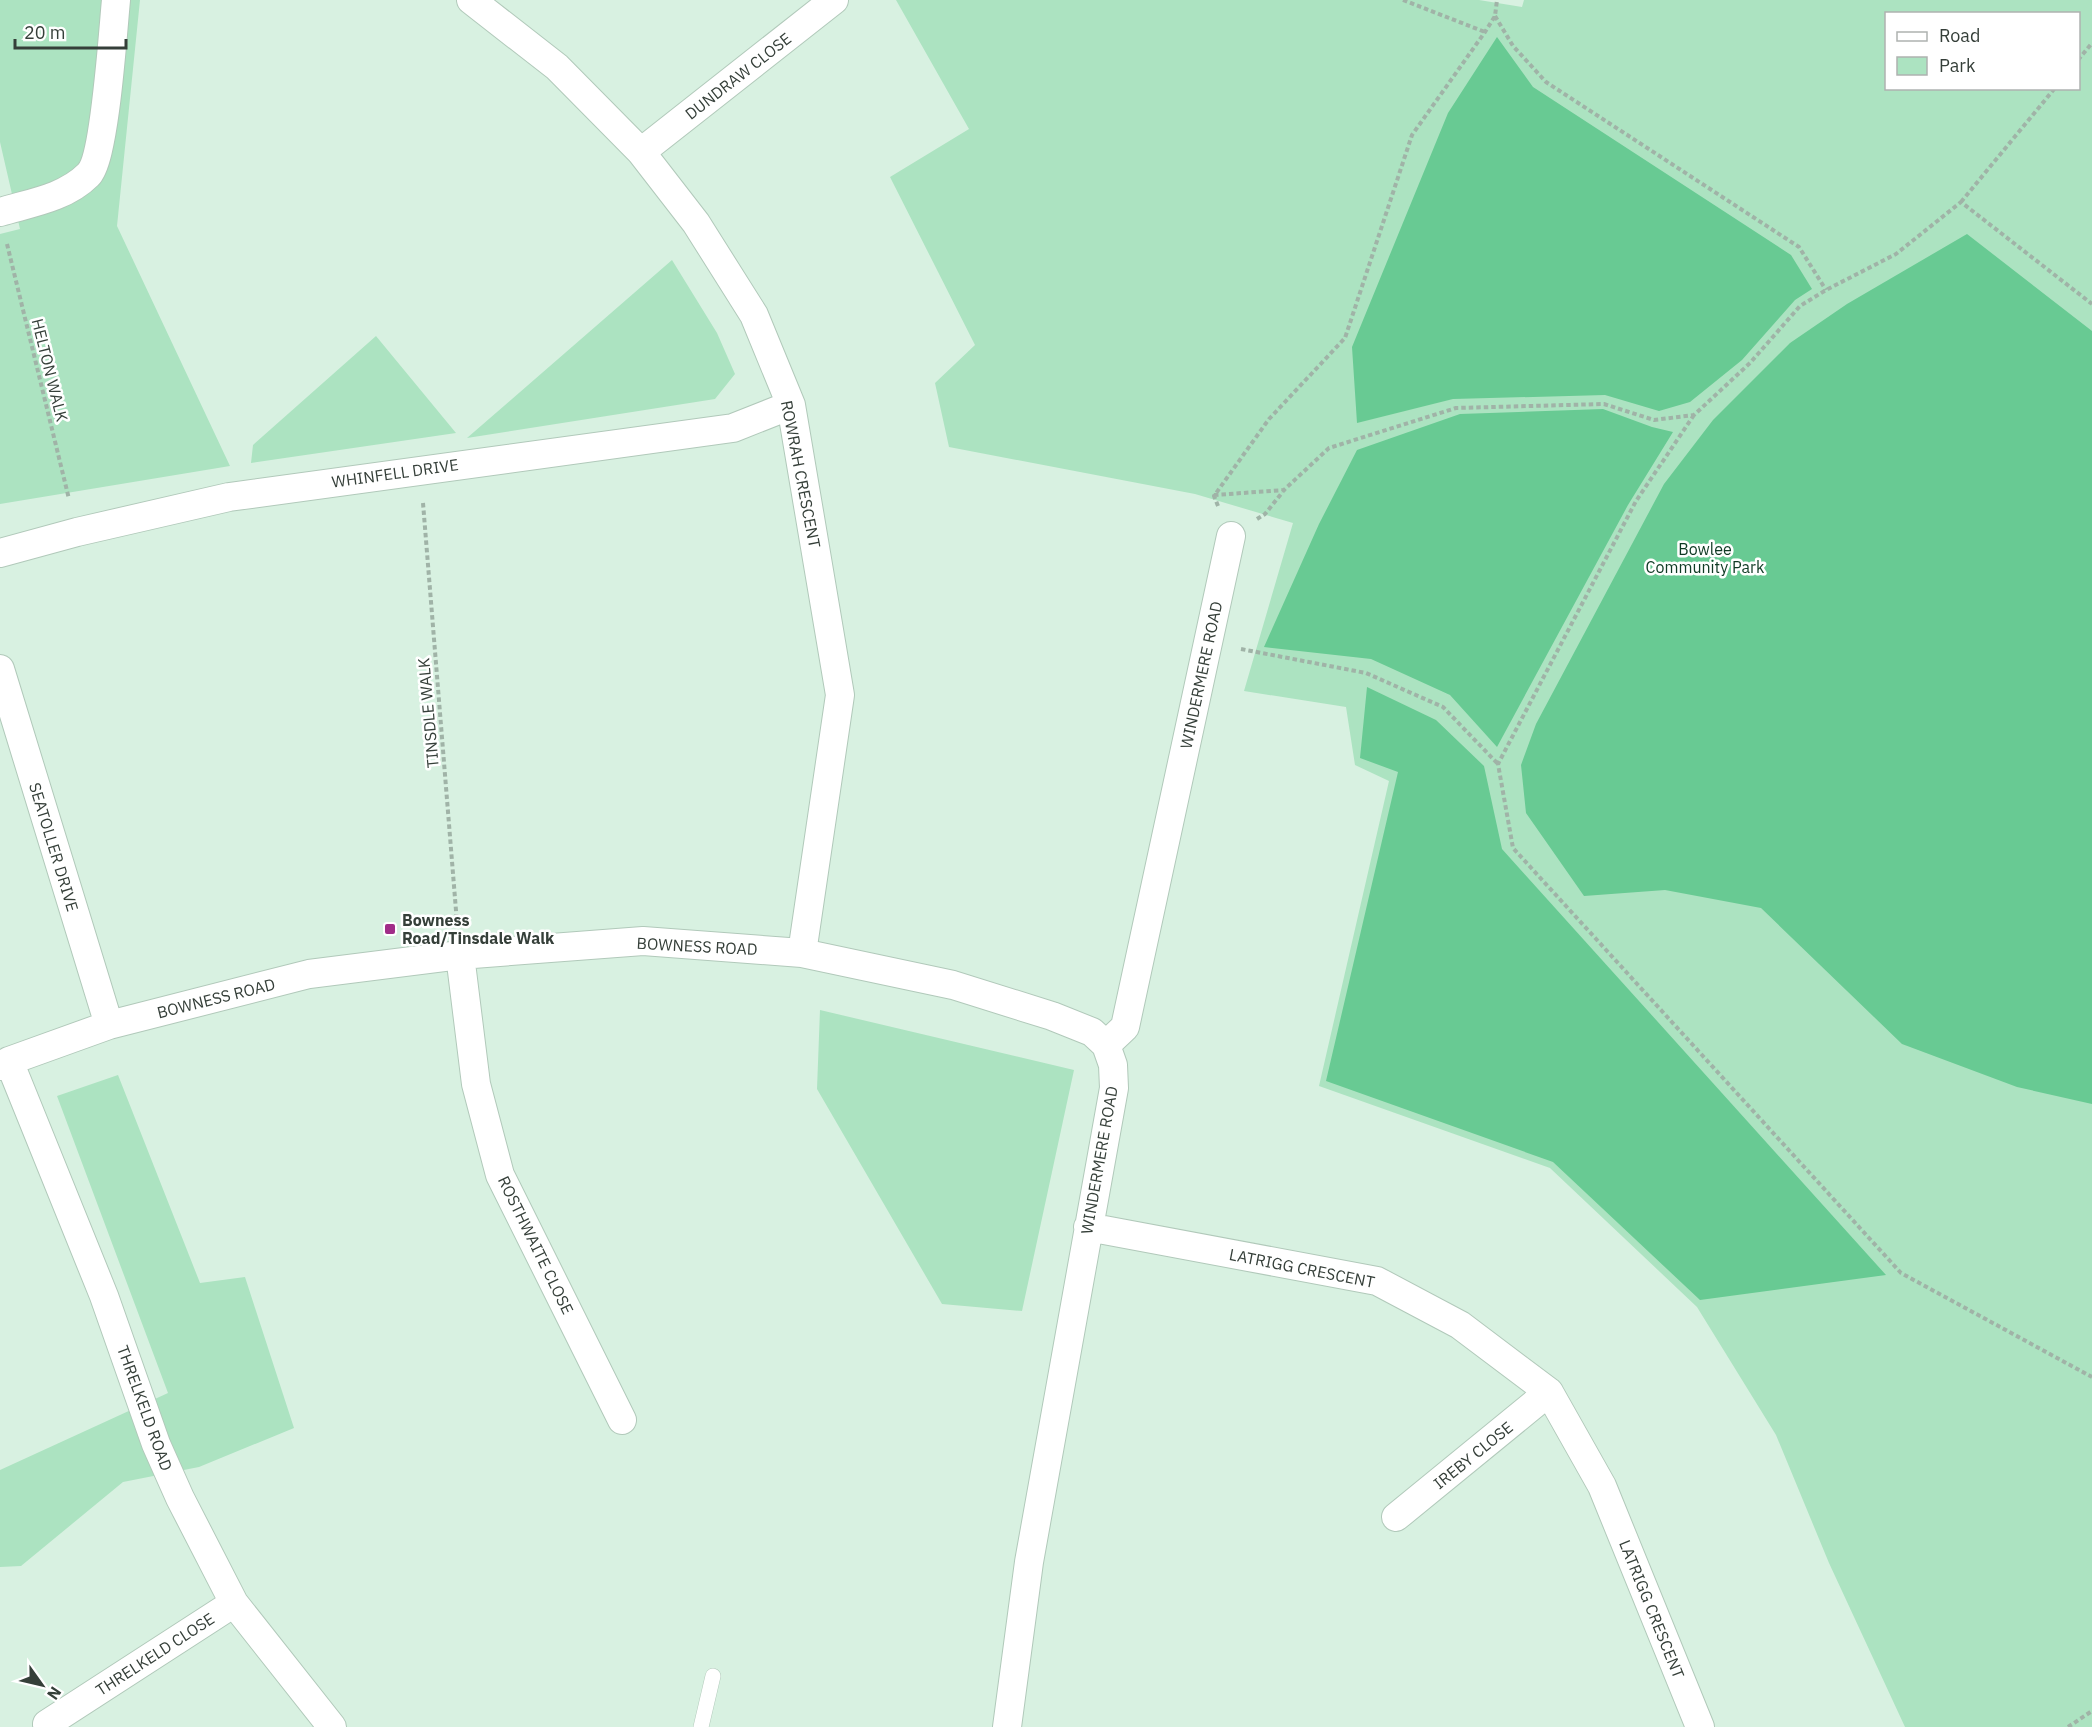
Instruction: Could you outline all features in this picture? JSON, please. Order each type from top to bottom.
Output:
[{"type":"street","points":[[3,224],[62,194],[90,174],[101,139],[116,0]]},
{"type":"street","name":"ROWRAH CRESCENT","points":[[471,0],[557,67],[641,152],[696,223],[754,315],[791,405],[840,695],[802,953]]},
{"type":"street","name":"DUNDRAW CLOSE","points":[[641,152],[834,0]]},
{"type":"street","name":"WHINFELL DRIVE","points":[[0,553],[77,532],[229,497],[733,428],[791,405]]},
{"type":"street","name":"WINDERMERE ROAD","points":[[1007,1727],[1029,1562],[1114,1088],[1113,1065],[1106,1045],[1125,1027],[1231,536]]},
{"type":"street","name":"SEATOLLER DRIVE","points":[[0,669],[109,1025]]},
{"type":"street","name":"BOWNESS ROAD","points":[[4,1063],[109,1025],[309,974],[460,955],[642,941],[802,953],[953,985],[1010,1001],[1092,1032],[1106,1045]]},
{"type":"street","name":"ROSTHWAITE CLOSE","points":[[460,955],[476,1084],[500,1175],[622,1419]]},
{"type":"street","name":"THRELKELD ROAD","points":[[4,1063],[104,1296],[156,1444],[180,1498],[234,1604],[332,1727]]},
{"type":"street","name":"LATRIGG CRESCENT","points":[[1088,1227],[1377,1281],[1460,1325],[1549,1392],[1602,1486],[1700,1727]]},
{"type":"street","name":"IREBY CLOSE","points":[[1396,1517],[1549,1392]]},
{"type":"street","name":"THRELKELD CLOSE","points":[[47,1724],[234,1604]]},
{"type":"lane","points":[[701,1727],[713,1676]]},
{"type":"path","points":[[1402,0],[1485,32]]},
{"type":"path","points":[[1214,496],[1269,419],[1345,338],[1413,135],[1495,16],[1497,0]]},
{"type":"path","points":[[1495,16],[1512,46],[1546,82],[1799,247],[1827,290]]},
{"type":"path","points":[[2080,59],[2092,43]]},
{"type":"path","points":[[1498,764],[1635,501],[1694,415],[1750,363],[1800,306],[1896,254],[1961,202],[2053,90]]},
{"type":"path","points":[[1961,202],[2092,304]]},
{"type":"path","name":"HELTON WALK","points":[[3,224],[77,532]]},
{"type":"path","points":[[1214,496],[1231,536],[1265,514],[1285,489],[1329,448],[1456,408],[1604,404],[1654,420],[1694,415]]},
{"type":"path","name":"TINSDLE WALK","points":[[420,470],[460,955]]},
{"type":"path","points":[[1214,496],[1285,489]]},
{"type":"path","points":[[1208,642],[1366,673],[1443,707],[1498,764],[1513,848],[1900,1273],[2092,1377]]},
{"type":"path","points":[[2068,1727],[2092,1711]]},
{"type":"green space","points":[[0,0],[140,0],[117,226],[230,466],[0,504],[0,234],[20,229],[0,142]]},
{"type":"green space","name":"Bowlee Community Park","points":[[896,0],[1479,0],[1522,7],[1524,0],[2092,0],[2092,1727],[1905,1727],[1829,1563],[1776,1435],[1697,1307],[1550,1168],[1319,1086],[1389,781],[1355,765],[1346,707],[1244,691],[1293,523],[1195,494],[949,447],[935,383],[975,345],[890,177],[969,129]]},
{"type":"green space","points":[[1497,37],[1533,87],[1791,255],[1812,289],[1795,300],[1742,360],[1690,402],[1659,411],[1605,395],[1453,399],[1357,423],[1352,347],[1448,113]]},
{"type":"green space","points":[[1967,234],[2092,331],[2092,1104],[2017,1087],[1902,1044],[1761,908],[1665,890],[1584,896],[1526,813],[1521,765],[1536,724],[1664,484],[1713,420],[1790,343],[1847,304]]},
{"type":"green space","points":[[672,260],[717,333],[735,374],[715,399],[467,438]]},
{"type":"green space","points":[[376,336],[456,433],[251,463],[253,445]]},
{"type":"green space","points":[[1603,409],[1652,427],[1673,432],[1628,505],[1497,747],[1450,695],[1371,659],[1264,647],[1319,524],[1357,450],[1460,414]]},
{"type":"green space","points":[[1367,687],[1436,720],[1484,766],[1502,849],[1886,1275],[1700,1300],[1553,1162],[1326,1081],[1398,772],[1360,758]]},
{"type":"green space","points":[[820,1010],[1074,1070],[1022,1311],[942,1304],[817,1089]]},
{"type":"green space","points":[[118,1075],[200,1283],[245,1277],[294,1428],[199,1467],[123,1482],[21,1566],[0,1567],[0,1470],[168,1393],[57,1096]]},
{"type":"place","name":"Bowness Road/Tinsdale Walk","points":[[390,929]]}]
